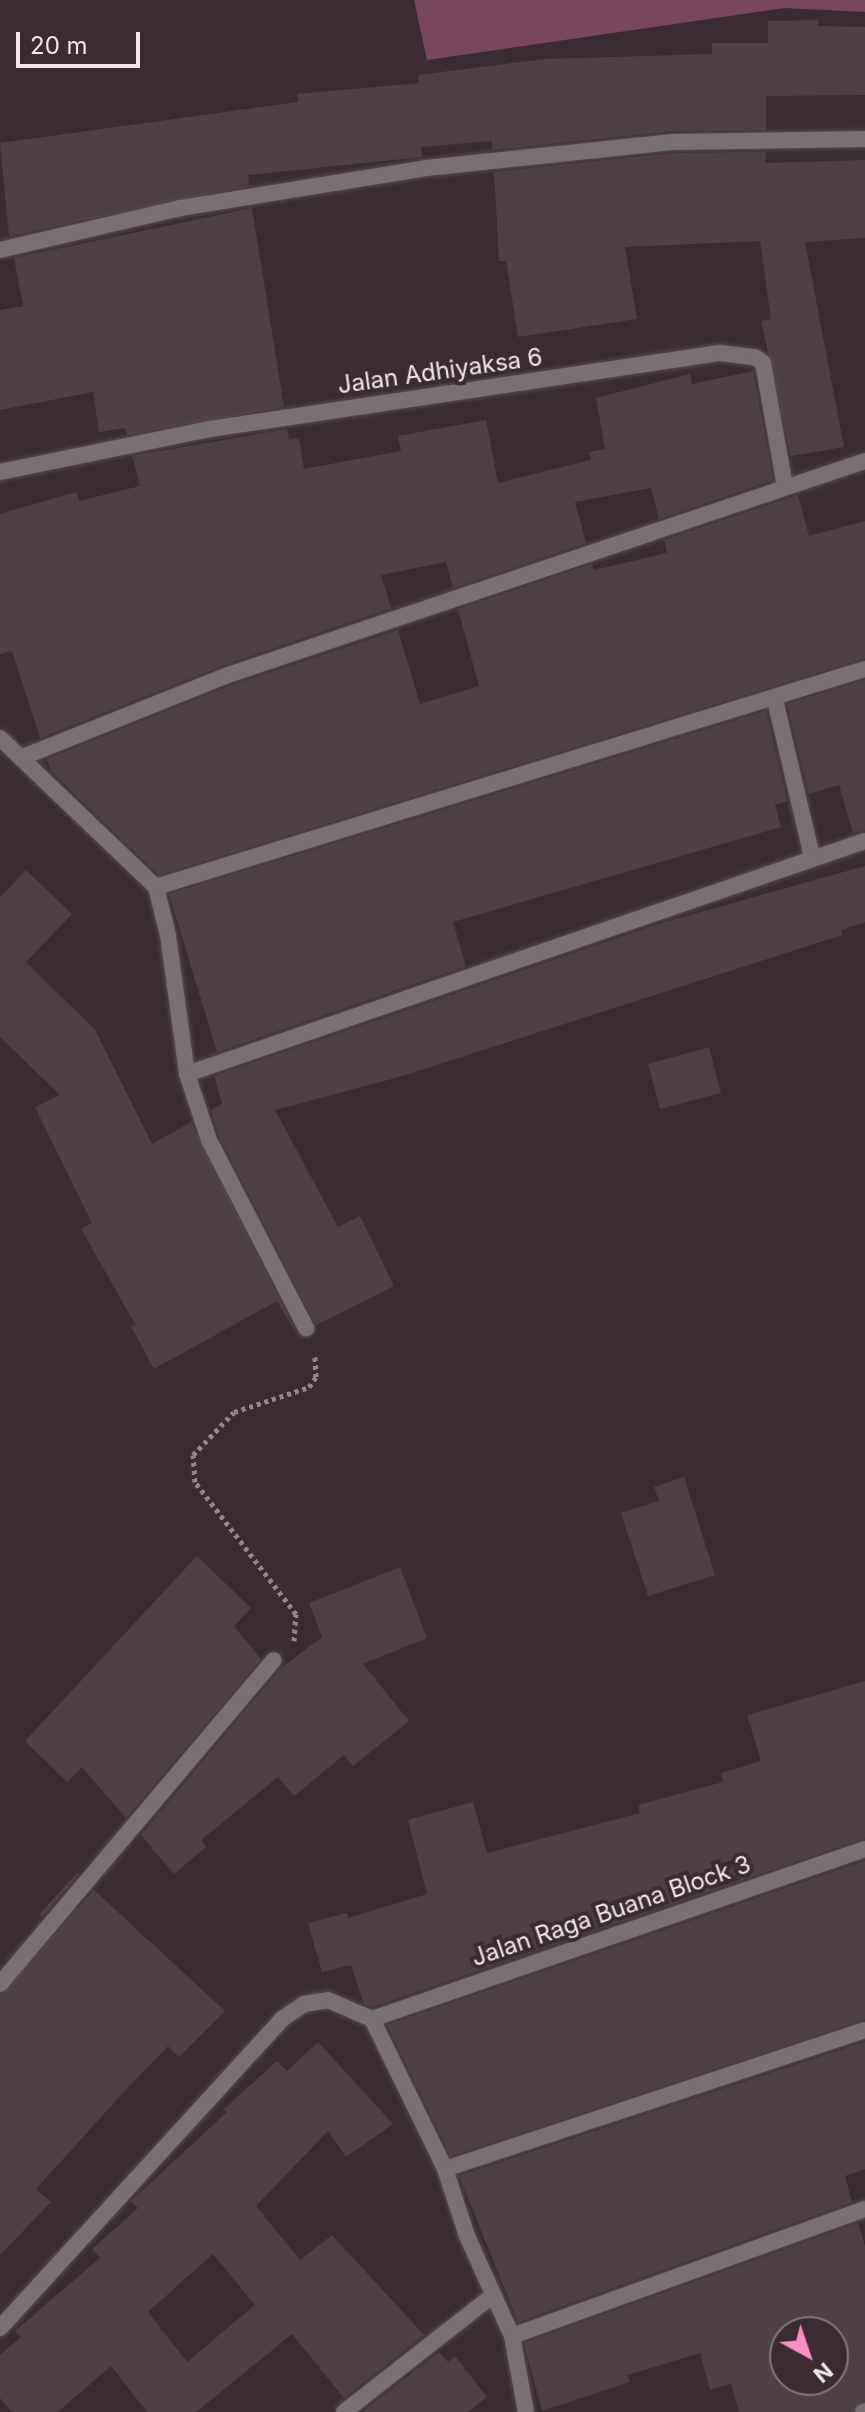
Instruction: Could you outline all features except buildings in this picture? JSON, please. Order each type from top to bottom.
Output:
[{"type":"street","points":[[0,250],[180,208],[426,168],[673,142],[865,139]]},
{"type":"street","name":"Jalan Adhiyaksa 6","points":[[0,472],[210,429],[720,353],[755,357],[763,363],[785,486]]},
{"type":"street","points":[[23,757],[228,675],[865,461]]},
{"type":"street","points":[[156,887],[775,700],[865,669]]},
{"type":"street","points":[[775,700],[812,857]]},
{"type":"street","points":[[0,738],[156,887],[168,935],[187,1074],[209,1140],[306,1328]]},
{"type":"street","points":[[187,1074],[865,841]]},
{"type":"street","points":[[0,1984],[274,1660]]},
{"type":"street","name":"Jalan Raga Buana Block 3","points":[[372,2019],[865,1849]]},
{"type":"street","points":[[0,2328],[282,2019],[304,2004],[328,2000],[372,2019],[445,2169],[512,2336],[526,2412]]},
{"type":"street","points":[[445,2169],[865,2030]]},
{"type":"street","points":[[512,2336],[865,2209]]},
{"type":"street","points":[[344,2412],[493,2295]]},
{"type":"path","points":[[274,1660],[296,1639],[296,1614],[195,1482],[193,1455],[234,1412],[309,1387],[316,1359],[306,1328]]},
{"type":"shaded area","points":[[414,0],[865,0],[865,12],[784,8],[427,60]]}]
